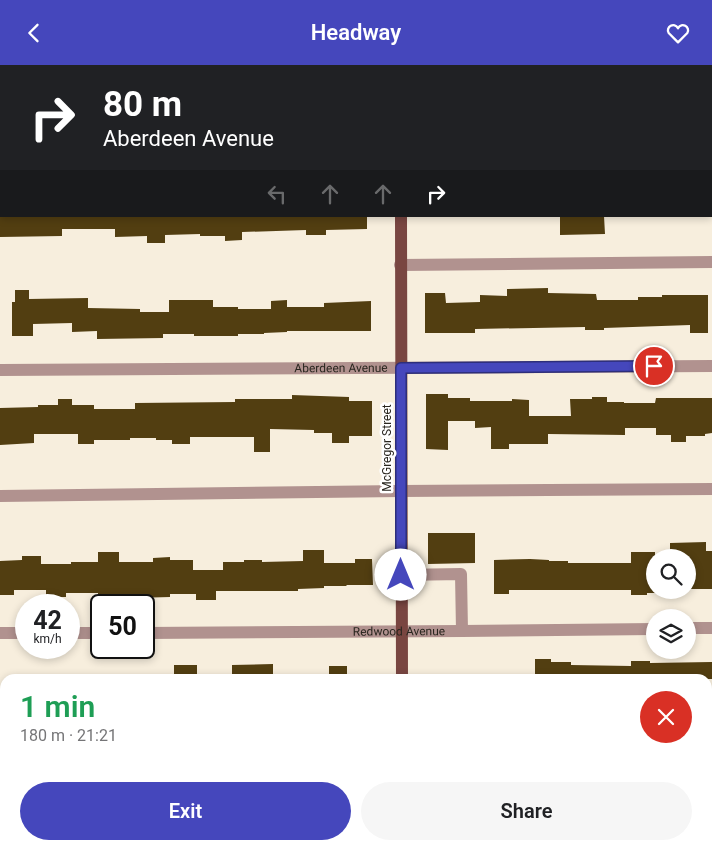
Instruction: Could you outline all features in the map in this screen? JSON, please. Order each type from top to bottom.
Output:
[{"type":"main road","name":"McGregor Street","points":[[400,217],[402,674]]},
{"type":"street","points":[[400,265],[712,262]]},
{"type":"street","name":"Aberdeen Avenue","points":[[0,370],[712,365]]},
{"type":"street","points":[[0,496],[712,489]]},
{"type":"street","points":[[401,575],[460,574],[462,631]]},
{"type":"street","points":[[696,628],[712,628]]},
{"type":"street","name":"Redwood Avenue","points":[[155,633],[646,629]]},
{"type":"street","points":[[0,633],[15,633]]},
{"type":"building","points":[[0,217],[367,217],[367,229],[326,230],[326,235],[306,235],[306,230],[242,232],[242,240],[225,241],[225,236],[200,236],[200,234],[165,235],[165,243],[147,243],[147,236],[115,237],[115,229],[62,229],[62,236],[0,237]]},
{"type":"building","points":[[560,217],[604,217],[605,234],[560,235]]},
{"type":"building","points":[[548,288],[548,293],[596,294],[597,300],[638,300],[638,297],[662,297],[662,295],[708,295],[708,333],[690,333],[690,325],[604,328],[604,330],[585,330],[585,327],[475,329],[475,333],[425,333],[425,293],[445,293],[446,303],[480,302],[480,295],[507,296],[507,289]]},
{"type":"building","points":[[15,290],[29,290],[29,299],[88,298],[88,308],[140,309],[140,312],[169,312],[169,300],[213,300],[213,307],[238,307],[238,309],[271,309],[271,301],[287,300],[287,307],[324,307],[324,303],[371,301],[371,331],[287,331],[264,334],[238,334],[238,336],[163,334],[163,338],[97,339],[97,331],[72,332],[72,323],[33,324],[33,336],[12,336],[12,302],[15,302]]},
{"type":"building","points":[[426,394],[448,394],[448,398],[470,398],[470,401],[529,400],[529,416],[571,416],[570,399],[607,397],[607,402],[655,403],[656,398],[712,398],[712,433],[705,434],[705,436],[686,436],[686,442],[671,442],[671,435],[656,435],[656,428],[625,428],[625,435],[548,434],[548,444],[509,444],[509,449],[491,449],[491,427],[475,428],[475,421],[448,421],[448,450],[426,449]]},
{"type":"building","points":[[292,395],[349,397],[349,401],[372,401],[372,436],[349,436],[349,443],[332,443],[332,433],[314,433],[314,430],[270,429],[270,452],[254,452],[254,437],[190,437],[190,444],[172,444],[172,440],[156,440],[156,438],[130,438],[130,440],[94,440],[94,444],[78,444],[78,434],[34,434],[34,443],[0,445],[0,408],[58,405],[58,399],[72,399],[72,405],[94,405],[94,409],[135,409],[135,403],[235,402],[235,399],[292,399]]},
{"type":"building","points":[[428,533],[475,533],[475,563],[428,564]]},
{"type":"building","points":[[706,542],[706,551],[712,551],[712,589],[696,589],[696,549],[670,549],[670,543]]},
{"type":"building","points":[[303,550],[324,550],[324,563],[355,563],[355,559],[372,559],[373,585],[324,586],[324,588],[298,589],[298,591],[216,591],[216,600],[196,600],[196,594],[170,594],[170,597],[155,597],[155,594],[46,594],[46,590],[14,590],[14,595],[0,595],[0,561],[22,560],[22,556],[41,556],[41,564],[71,564],[71,562],[98,562],[98,552],[119,552],[119,562],[153,562],[153,558],[170,557],[170,560],[193,560],[193,570],[223,570],[223,562],[244,562],[244,560],[262,560],[262,562],[303,561]]},
{"type":"building","points":[[631,552],[646,552],[646,595],[631,595],[631,590],[509,590],[509,594],[494,594],[494,560],[530,559],[568,561],[568,563],[631,563]]},
{"type":"building","points":[[535,659],[551,659],[551,662],[571,662],[571,665],[631,666],[631,661],[650,661],[650,663],[712,662],[712,674],[535,674]]},
{"type":"building","points":[[273,664],[273,674],[232,674],[232,665]]},
{"type":"building","points":[[174,665],[197,665],[197,674],[174,674]]},
{"type":"building","points":[[329,666],[347,666],[347,674],[329,674]]},
{"type":"route","points":[[401,575],[401,368],[654,366]]}]
